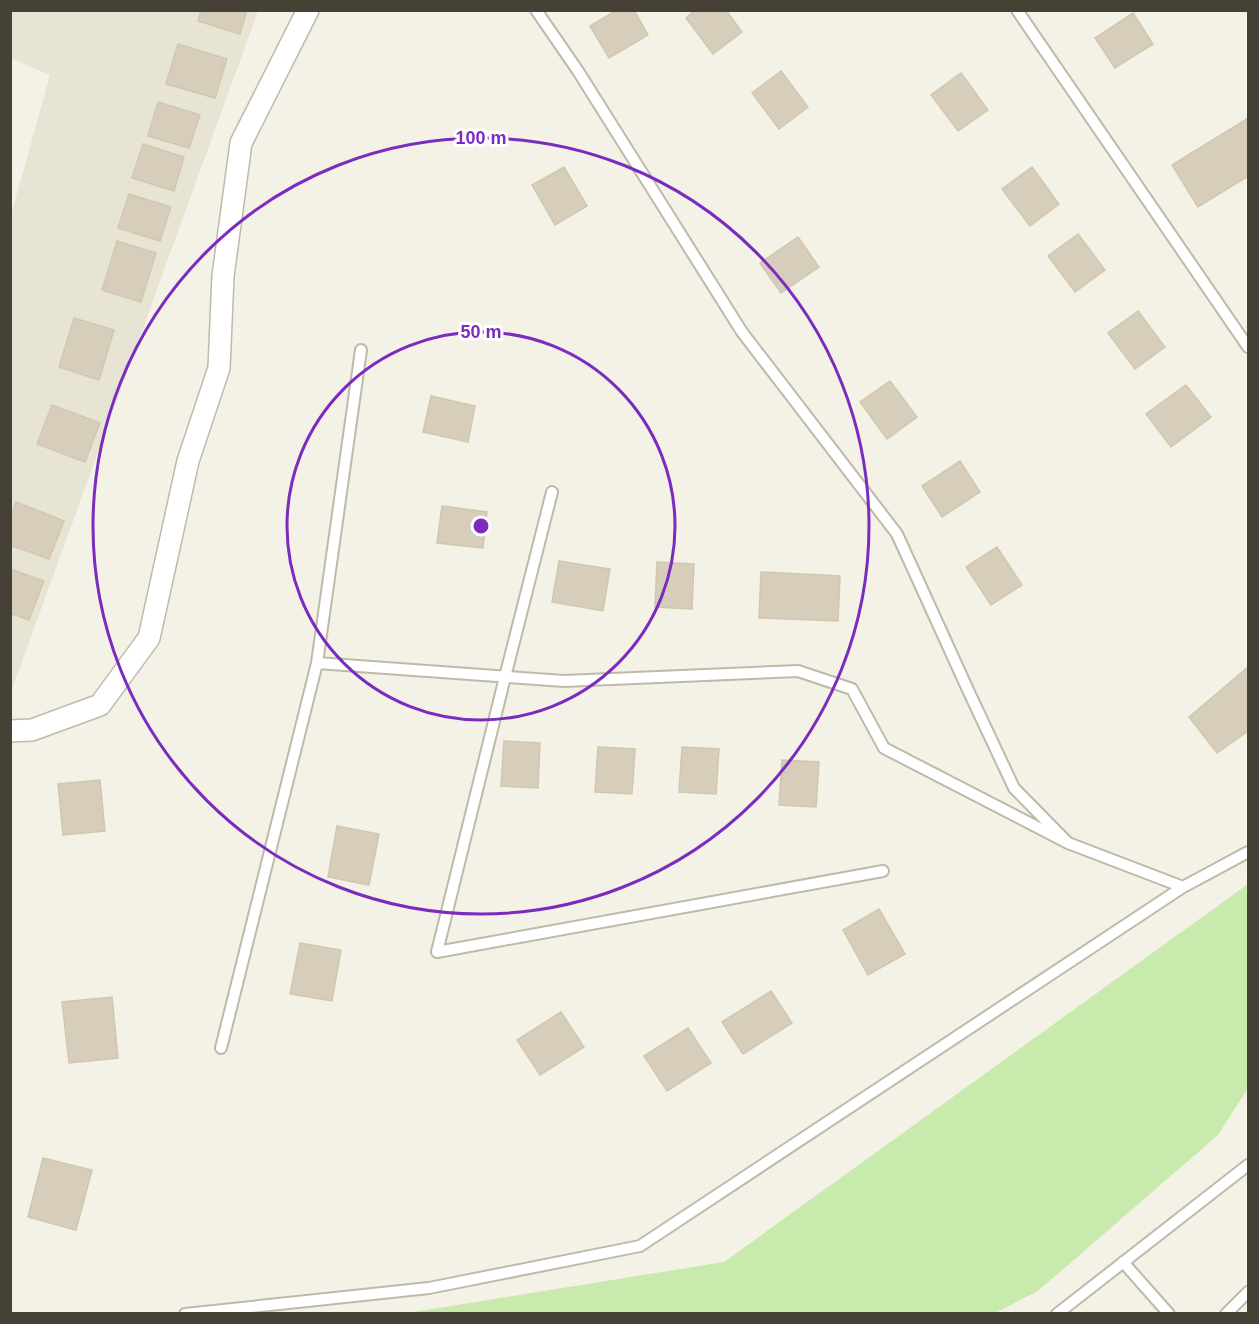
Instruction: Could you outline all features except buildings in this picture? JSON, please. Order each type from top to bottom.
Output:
[{"type":"street","points":[[10,731],[32,730],[100,705],[149,638],[188,461],[219,368],[223,276],[241,143],[308,10]]},
{"type":"lane","points":[[536,10],[584,81],[742,332],[897,534],[1014,788],[1068,843]]},
{"type":"lane","points":[[1017,10],[1248,347]]},
{"type":"lane","points":[[221,1048],[317,663],[361,350]]},
{"type":"lane","points":[[552,492],[437,952],[883,871]]},
{"type":"lane","points":[[317,663],[564,681],[798,671],[852,689],[884,748],[1068,843],[1183,887]]},
{"type":"lane","points":[[185,1314],[429,1288],[640,1246],[1183,887],[1248,852]]},
{"type":"lane","points":[[1056,1314],[1248,1165]]},
{"type":"lane","points":[[1123,1262],[1169,1314]]},
{"type":"lane","points":[[1226,1314],[1248,1292]]},
{"type":"shaded area","points":[[11,11],[258,11],[11,692],[11,215],[50,75],[11,58]]},
{"type":"green space","points":[[1248,884],[1248,1088],[1218,1135],[1038,1291],[993,1314],[407,1313],[724,1262]]}]
